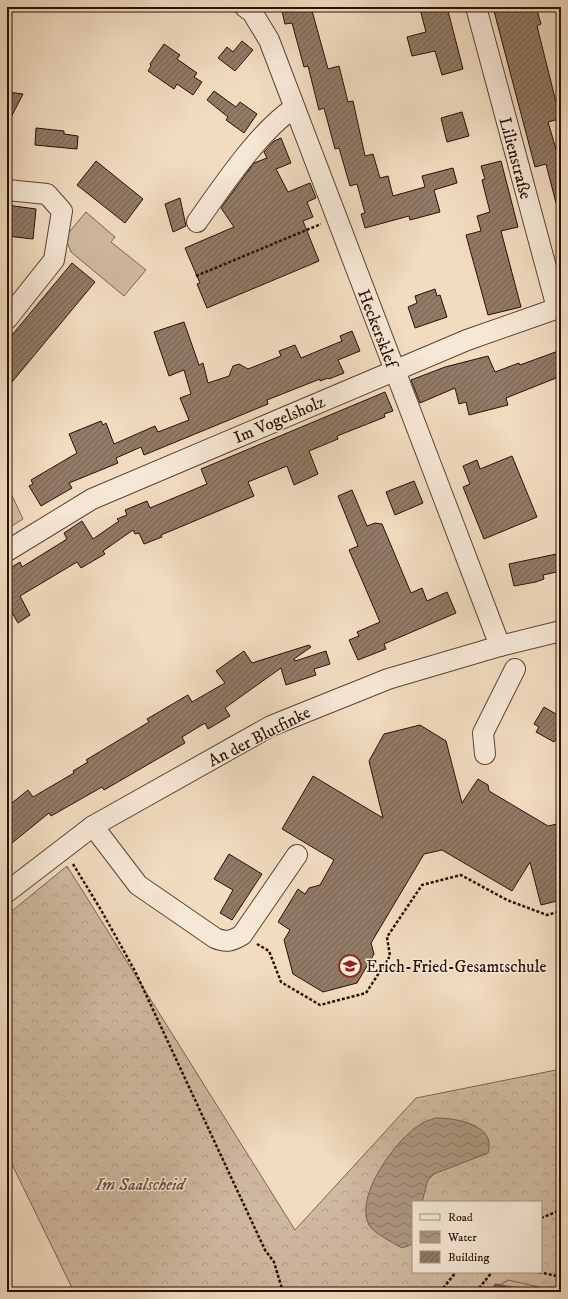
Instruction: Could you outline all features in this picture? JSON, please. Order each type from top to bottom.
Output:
[{"type":"street","name":"Lilienstraße","points":[[476,7],[559,308]]},
{"type":"street","name":"Heckersklef","points":[[252,9],[269,40],[500,646]]},
{"type":"street","points":[[197,222],[234,172],[271,127],[294,108]]},
{"type":"street","points":[[7,190],[47,194],[62,211],[54,260],[7,319]]},
{"type":"street","name":"Im Vogelsholz","points":[[8,548],[92,499],[466,340],[559,308]]},
{"type":"street","name":"An der Blutfinke","points":[[7,892],[92,826],[271,726],[388,679],[500,646],[561,631]]},
{"type":"street","points":[[485,754],[483,733],[515,669]]},
{"type":"street","points":[[92,826],[138,885],[215,938],[224,942],[234,940],[242,935],[297,855]]},
{"type":"path","points":[[196,276],[336,218]]},
{"type":"path","points":[[63,849],[102,910],[135,971],[262,1243],[274,1262],[283,1292]]},
{"type":"path","points":[[242,935],[269,951],[282,982],[320,1005],[366,993],[390,956],[387,938],[422,885],[461,875],[507,900],[546,915],[561,911]]},
{"type":"path","points":[[542,1218],[556,1211],[561,1211]]},
{"type":"path","points":[[440,1292],[455,1273]]},
{"type":"path","points":[[476,1292],[491,1273]]},
{"type":"path","points":[[542,1273],[561,1277]]},
{"type":"green space","points":[[86,212],[115,237],[111,242],[146,270],[124,296],[71,252],[65,237]]},
{"type":"green space","points":[[7,485],[23,519],[7,529],[7,513],[9,512],[7,507]]},
{"type":"green space","name":"Im Saalscheid","points":[[67,866],[295,1230],[416,1098],[561,1069],[561,1292],[74,1292],[7,1154],[7,915]]},
{"type":"green space","points":[[508,1280],[561,1292],[490,1292]]},
{"type":"water","points":[[435,1118],[443,1118],[463,1121],[472,1125],[480,1129],[486,1135],[489,1143],[488,1153],[434,1174],[428,1180],[422,1201],[412,1201],[412,1244],[402,1248],[371,1228],[366,1213],[367,1199],[372,1184],[390,1155],[411,1131],[424,1122]]},
{"type":"building","points":[[281,7],[311,7],[328,69],[339,66],[348,102],[353,101],[365,156],[373,154],[380,178],[388,176],[393,196],[425,187],[422,176],[453,168],[457,183],[434,190],[440,212],[410,220],[409,216],[365,228],[361,214],[365,213],[357,184],[350,186],[339,148],[335,149],[324,108],[319,110],[308,66],[304,67],[292,23],[285,24]]},
{"type":"building","points":[[429,7],[447,7],[463,69],[442,75],[435,51],[412,56],[407,37],[426,32],[420,9]]},
{"type":"building","points":[[509,7],[536,7],[541,24],[537,26],[558,110],[559,119],[548,122],[561,166],[561,203],[556,203],[546,164],[535,167],[494,11]]},
{"type":"building","points":[[242,41],[253,50],[235,71],[218,58],[227,47],[233,52]]},
{"type":"building","points":[[164,44],[180,55],[177,59],[197,73],[194,77],[202,82],[193,95],[177,84],[174,89],[148,71],[151,66],[150,64]]},
{"type":"building","points":[[214,91],[236,107],[240,102],[257,114],[244,133],[226,120],[228,117],[207,100]]},
{"type":"building","points":[[7,92],[23,94],[7,125]]},
{"type":"building","points":[[462,112],[469,136],[447,142],[441,118]]},
{"type":"building","points":[[36,128],[64,131],[64,134],[78,136],[77,149],[35,145]]},
{"type":"building","points":[[281,138],[291,163],[276,169],[288,192],[310,183],[316,198],[307,202],[313,217],[303,221],[319,261],[207,308],[197,284],[200,283],[185,248],[234,227],[221,208],[254,163],[267,158],[264,152],[274,141]]},
{"type":"building","points":[[96,161],[143,199],[125,223],[77,185]]},
{"type":"building","points":[[501,161],[518,227],[501,231],[521,307],[488,315],[466,235],[481,231],[477,216],[490,212],[482,180],[485,179],[481,166]]},
{"type":"building","points":[[180,198],[186,226],[173,232],[165,204]]},
{"type":"building","points":[[7,205],[36,209],[33,239],[7,236]]},
{"type":"building","points":[[72,263],[95,282],[7,388],[7,341]]},
{"type":"building","points":[[435,289],[437,296],[440,295],[447,317],[415,328],[408,307],[417,303],[415,296]]},
{"type":"building","points":[[184,322],[199,365],[203,363],[208,383],[229,376],[233,366],[239,364],[248,369],[281,356],[279,351],[295,345],[301,358],[342,341],[340,336],[352,331],[360,351],[338,360],[344,373],[329,379],[320,381],[320,379],[267,400],[268,404],[144,455],[141,447],[116,458],[118,463],[69,483],[72,488],[41,506],[29,486],[33,484],[31,480],[77,453],[69,434],[101,421],[103,425],[106,423],[114,444],[155,426],[158,432],[189,420],[180,398],[191,394],[184,370],[169,376],[154,332]]},
{"type":"building","points":[[561,350],[561,376],[506,398],[508,405],[469,415],[466,402],[459,404],[455,388],[420,403],[411,380],[445,367],[488,356],[495,372],[519,363],[520,365]]},
{"type":"building","points":[[385,392],[393,411],[384,414],[385,417],[337,436],[338,439],[309,451],[318,474],[294,485],[287,466],[248,482],[254,496],[161,535],[162,537],[144,544],[139,533],[135,534],[133,530],[103,551],[105,554],[81,568],[77,562],[20,596],[30,615],[18,623],[11,611],[7,614],[7,570],[20,562],[22,567],[67,539],[64,533],[82,521],[93,539],[119,521],[117,519],[127,515],[125,510],[147,501],[150,508],[207,484],[201,469]]},
{"type":"building","points":[[512,456],[537,517],[484,539],[463,487],[470,484],[463,466],[477,460],[480,469]]},
{"type":"building","points":[[414,481],[423,503],[395,515],[386,492]]},
{"type":"building","points":[[352,490],[367,526],[375,523],[382,524],[411,593],[422,588],[427,601],[447,592],[456,613],[384,644],[386,649],[358,660],[349,640],[359,636],[357,632],[380,622],[349,550],[358,546],[338,496]]},
{"type":"building","points":[[561,553],[561,571],[543,575],[544,579],[536,582],[514,586],[509,564]]},
{"type":"building","points":[[309,645],[311,647],[294,659],[295,661],[326,651],[330,664],[314,669],[316,675],[286,685],[281,668],[225,708],[230,716],[208,729],[205,723],[182,737],[185,743],[104,790],[102,787],[51,816],[49,813],[7,847],[7,807],[28,790],[33,797],[74,773],[73,771],[88,762],[86,760],[149,722],[147,719],[188,695],[192,702],[225,683],[216,671],[244,651],[252,663]]},
{"type":"building","points":[[544,707],[561,717],[561,730],[554,742],[536,732],[539,727],[534,724]]},
{"type":"building","points":[[420,725],[446,741],[462,803],[478,779],[488,785],[489,791],[548,826],[561,823],[561,900],[541,905],[530,862],[512,891],[442,850],[424,854],[371,943],[374,954],[357,983],[323,992],[293,974],[284,940],[290,930],[278,922],[298,889],[305,894],[309,888],[320,885],[334,860],[282,829],[313,776],[383,818],[369,761],[384,734]]},
{"type":"building","points":[[229,854],[262,874],[232,920],[220,913],[233,890],[214,879]]},
{"type":"waterway","points":[[496,1286],[528,1292]]},
{"type":"place","name":"Erich-Fried-Gesamtschule","points":[[350,966]]}]
